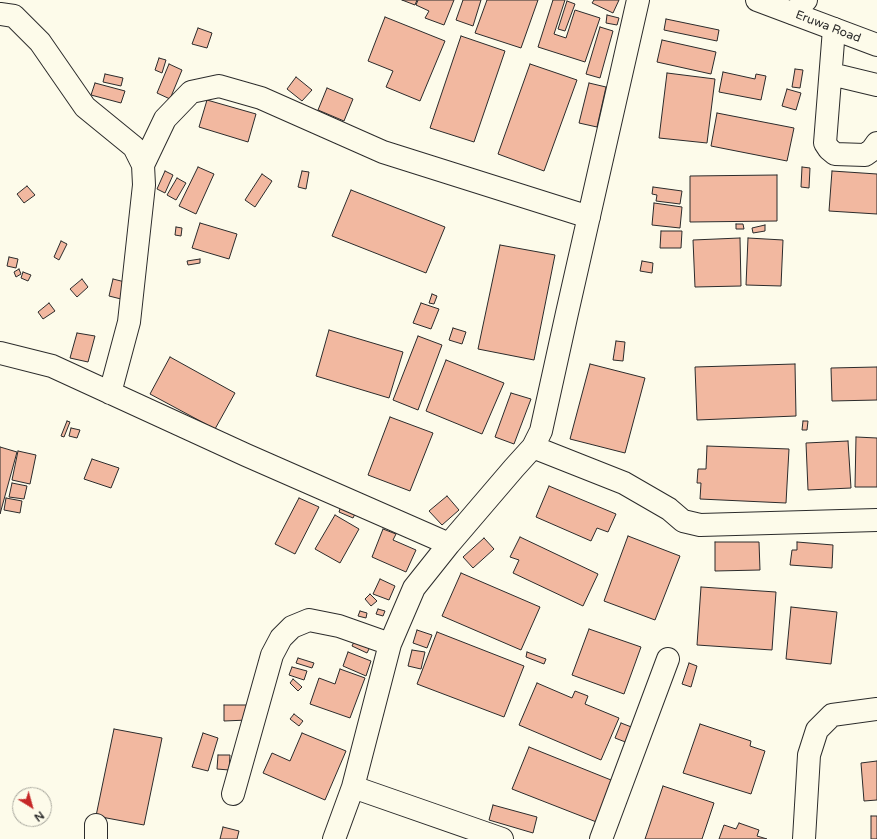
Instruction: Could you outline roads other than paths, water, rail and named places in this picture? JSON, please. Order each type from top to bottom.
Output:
[{"type":"street","points":[[334,839],[353,787],[390,644],[414,588],[449,544],[514,468],[534,447],[541,431],[638,0]]},
{"type":"street","name":"Eruwa Road","points":[[757,0],[799,7],[834,29],[877,45]]},
{"type":"street","points":[[10,10],[40,42],[85,107],[134,147],[143,165],[144,185],[129,322],[110,393]]},
{"type":"street","points":[[834,29],[825,143],[835,154],[865,156],[877,143]]},
{"type":"street","points":[[830,74],[877,86]]},
{"type":"street","points":[[143,165],[165,118],[191,92],[219,86],[260,98],[383,152],[589,217]]},
{"type":"street","points":[[0,353],[52,366],[246,455],[449,544]]},
{"type":"street","points":[[534,447],[624,483],[669,509],[684,521],[700,525],[877,520]]},
{"type":"street","points":[[233,794],[272,655],[280,638],[292,627],[309,620],[338,626],[390,644]]},
{"type":"street","points":[[601,839],[668,660]]},
{"type":"street","points":[[804,839],[809,755],[817,730],[832,715],[877,709]]},
{"type":"street","points":[[353,787],[502,839]]}]
